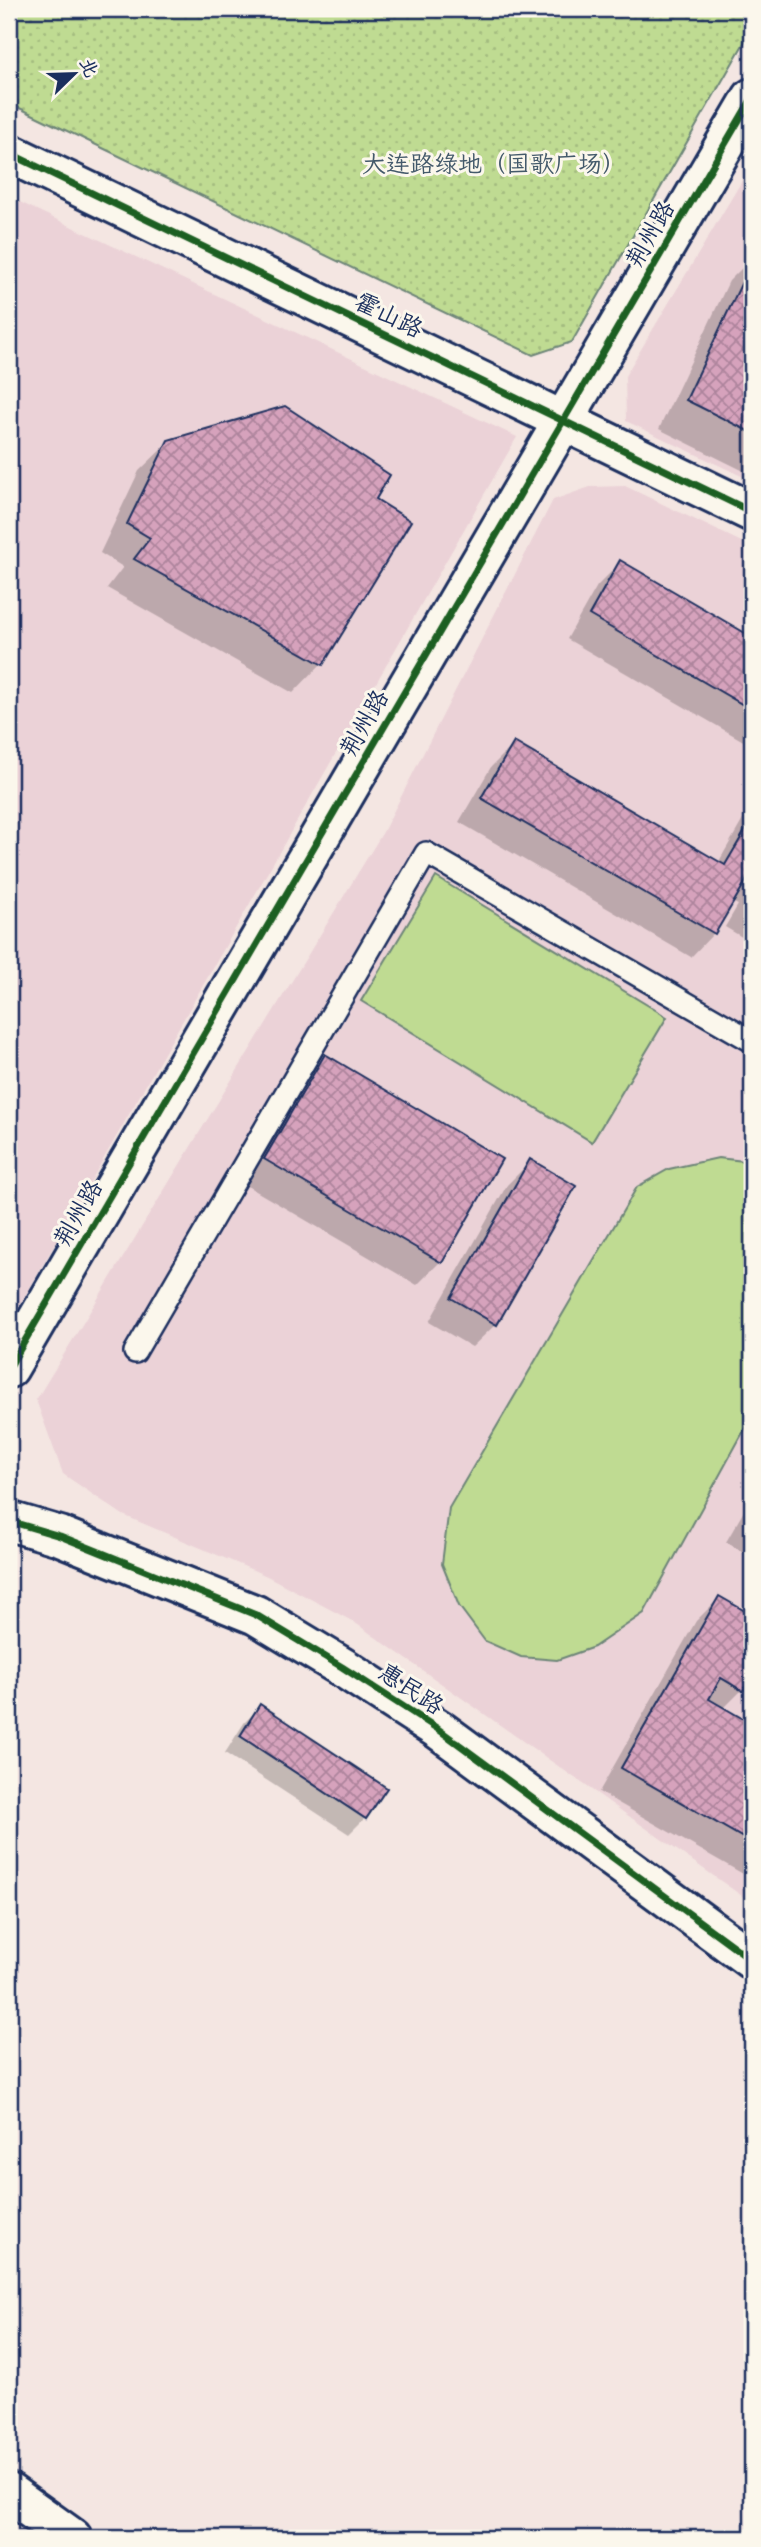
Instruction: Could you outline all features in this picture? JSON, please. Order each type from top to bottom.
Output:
[{"type":"street","name":"荆州路","points":[[9,1368],[752,97]]},
{"type":"street","name":"霍山路","points":[[9,153],[752,512]]},
{"type":"street","name":"惠民路","points":[[9,1521],[60,1536],[256,1615],[438,1730],[752,1960]]},
{"type":"street","points":[[9,2493],[72,2538]]},
{"type":"lane","points":[[135,1352],[426,853],[752,1041]]},
{"type":"shaded area","points":[[752,164],[752,481],[626,421],[625,376]]},
{"type":"shaded area","points":[[9,197],[517,437],[9,1324]]},
{"type":"shaded area","points":[[625,486],[752,547],[752,1903],[354,1622],[267,1576],[123,1515],[63,1474],[36,1400],[383,832],[553,500],[590,487]]},
{"type":"green space","name":"大连路绿地（国歌广场）","points":[[9,9],[752,9],[752,29],[572,342],[533,355],[9,103]]},
{"type":"green space","points":[[436,877],[667,1017],[592,1142],[361,1001]]},
{"type":"green space","points":[[718,1158],[752,1162],[752,1416],[644,1613],[594,1647],[557,1660],[521,1657],[485,1641],[459,1606],[442,1564],[449,1508],[637,1187],[669,1169]]},
{"type":"building","points":[[752,261],[752,433],[686,400]]},
{"type":"building","points":[[285,406],[390,475],[376,499],[411,521],[323,665],[134,559],[150,538],[127,524],[168,440]]},
{"type":"building","points":[[620,560],[752,637],[752,710],[589,615]]},
{"type":"building","points":[[514,742],[725,865],[752,819],[752,878],[749,876],[715,934],[481,798]]},
{"type":"building","points":[[325,1054],[502,1159],[442,1263],[264,1159]]},
{"type":"building","points":[[530,1159],[576,1186],[497,1325],[451,1298]]},
{"type":"building","points":[[719,1596],[752,1615],[752,1675],[743,1691],[721,1678],[709,1699],[752,1724],[752,1843],[621,1768]]},
{"type":"building","points":[[260,1704],[387,1788],[366,1819],[240,1736]]},
{"type":"cycle path","points":[[9,1368],[752,98]]},
{"type":"cycle path","points":[[9,153],[752,512]]},
{"type":"cycle path","points":[[9,1521],[60,1536],[256,1615],[438,1729],[752,1960]]}]
